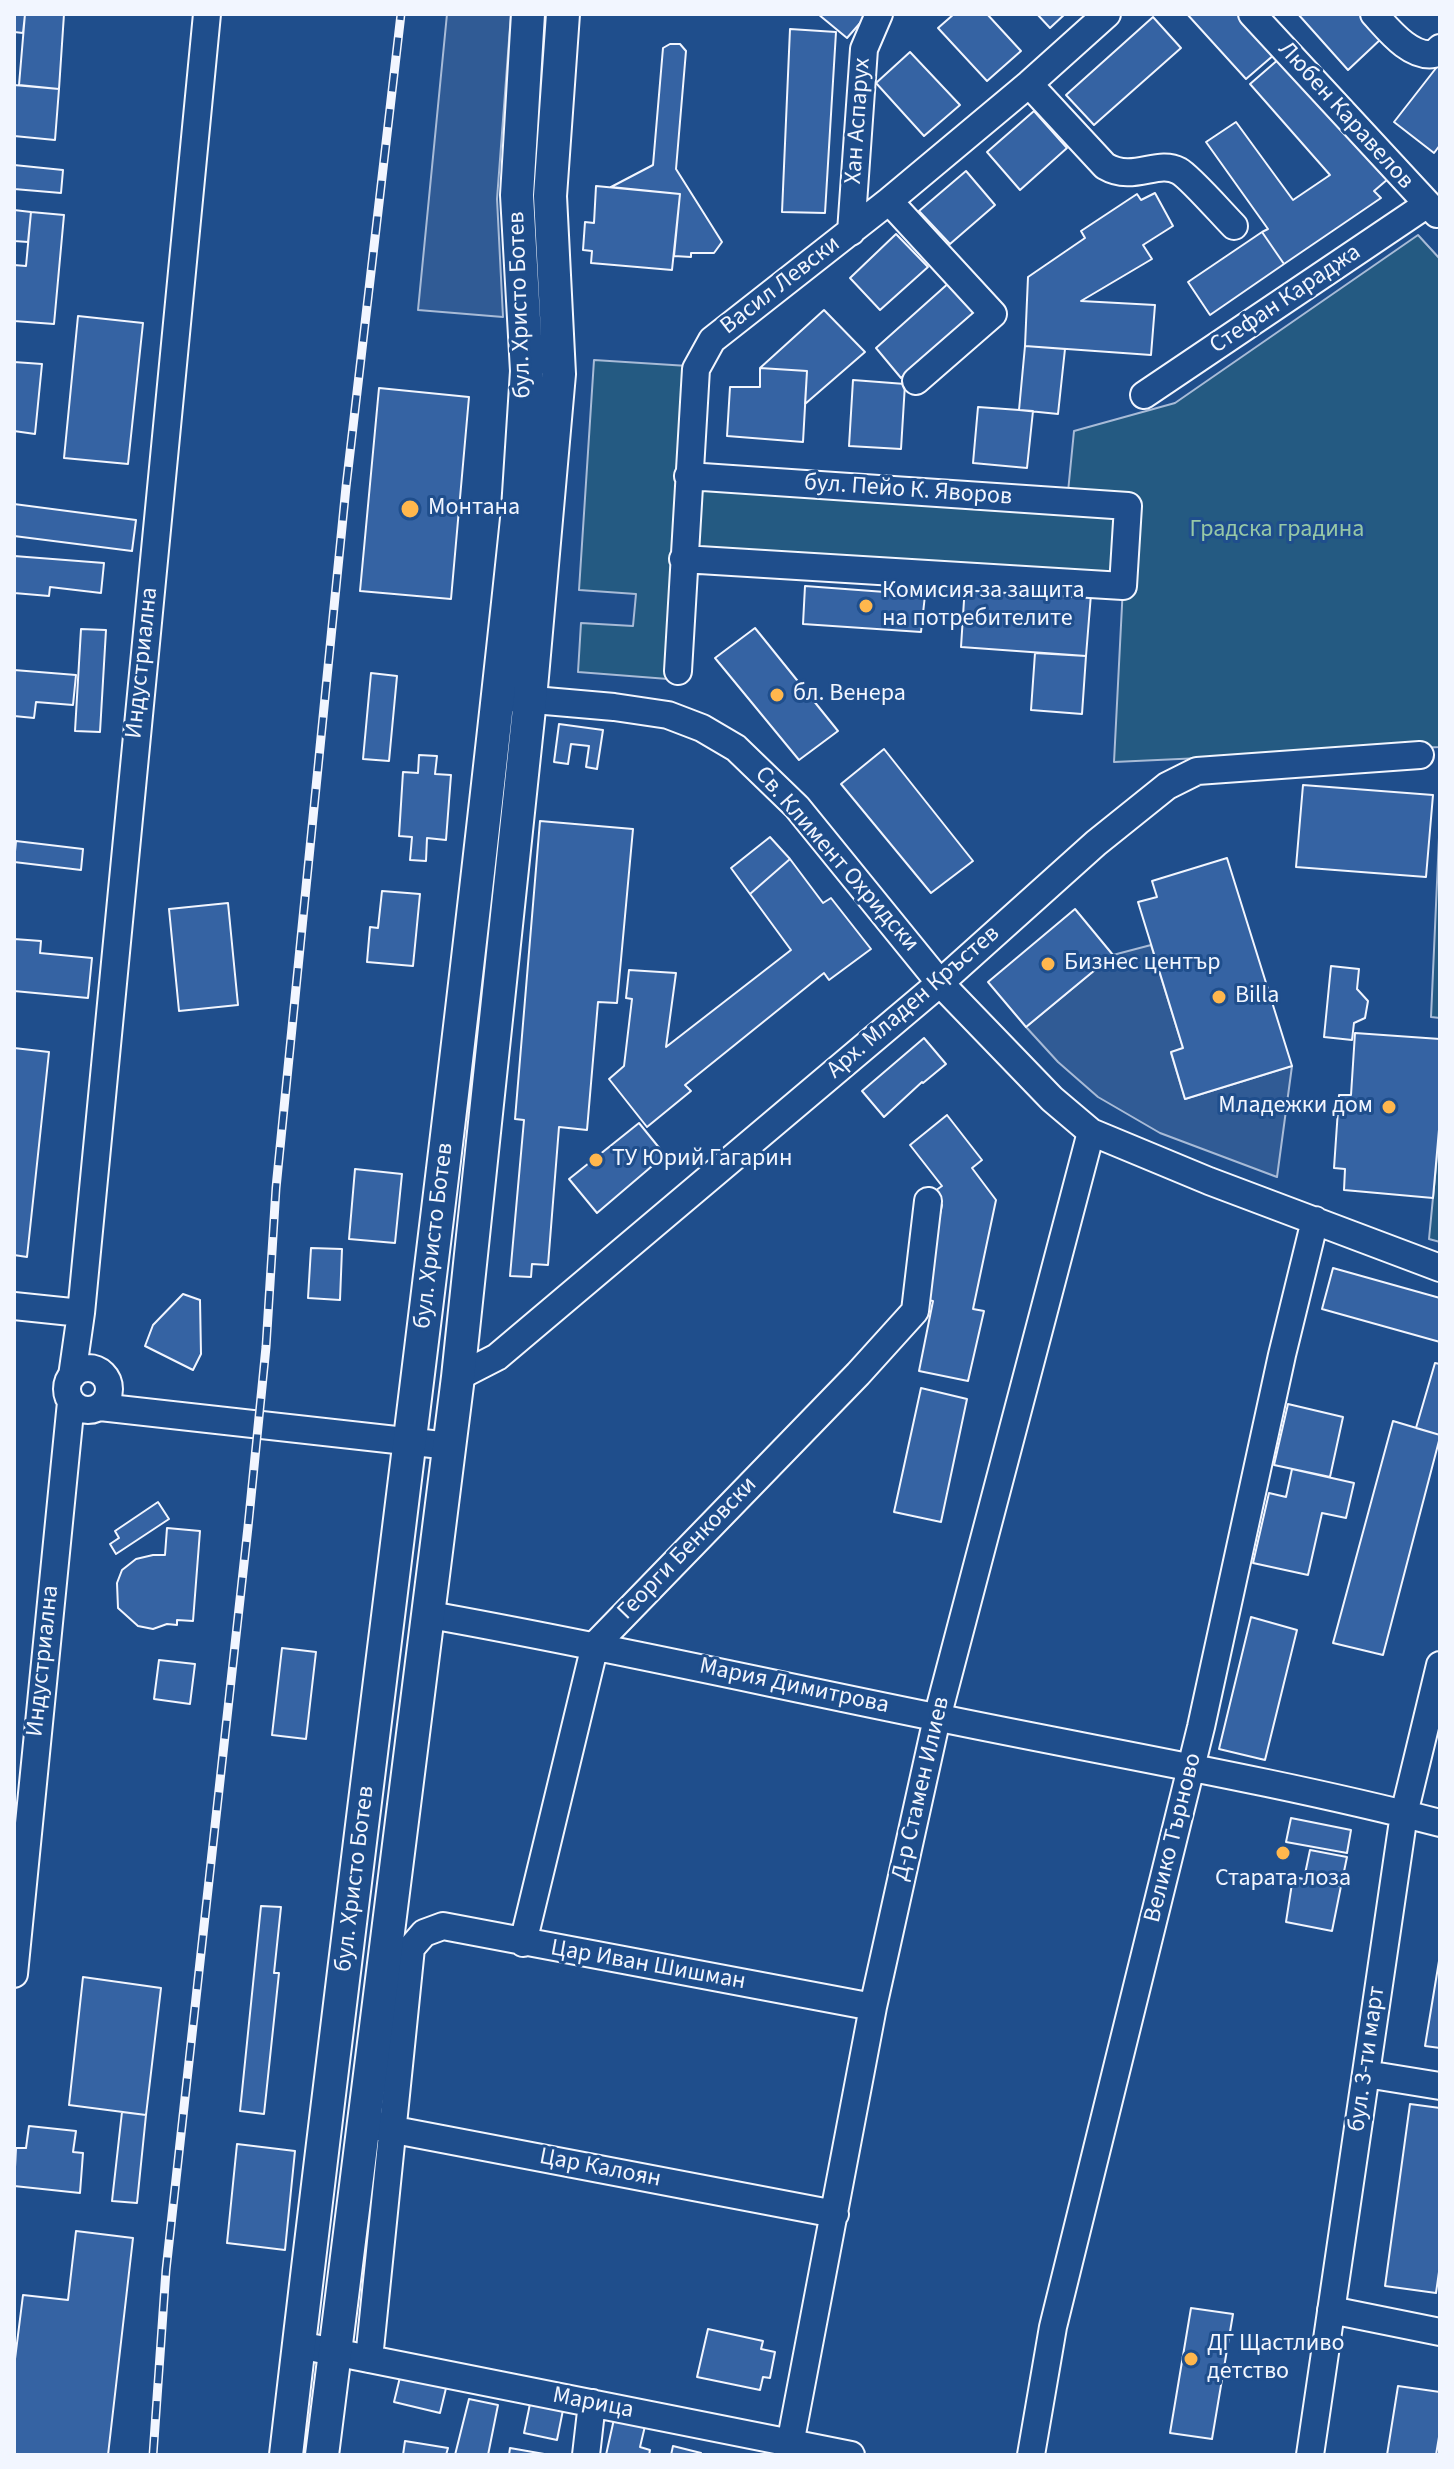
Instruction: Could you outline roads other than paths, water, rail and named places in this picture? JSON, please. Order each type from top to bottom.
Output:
[{"type":"main road","name":"бул. Христо Ботев","points":[[286,2455],[411,1441],[518,509],[527,371],[517,195],[528,14]]},
{"type":"main road","name":"бул. Христо Ботев","points":[[322,2455],[335,2352],[379,2128],[430,1615],[530,699],[559,374],[550,196],[563,14]]},
{"type":"street","name":"Индустриална","points":[[95,1396],[67,1389],[72,1376],[81,1313],[207,14]]},
{"type":"street","name":"Хан Аспарух","points":[[851,232],[864,49],[879,14]]},
{"type":"street","name":"Васил Левски","points":[[678,671],[696,369],[712,340],[889,201],[1107,14]]},
{"type":"street","name":"Любен Каравелов","points":[[1252,14],[1433,210]]},
{"type":"street","points":[[1374,14],[1397,39],[1421,53],[1434,54],[1440,48]]},
{"type":"street","points":[[1029,84],[1105,166],[1116,172],[1132,174],[1157,168],[1179,171],[1234,226]]},
{"type":"street","points":[[889,201],[993,314],[916,381]]},
{"type":"street","name":"Стефан Караджа","points":[[1144,395],[1433,210]]},
{"type":"street","name":"бул. Пейо К. Яворов","points":[[683,559],[1123,586],[1128,506],[688,476]]},
{"type":"street","name":"Св. Климент Охридски","points":[[498,697],[668,715],[702,728],[736,748],[797,807],[940,983],[1052,1099],[1091,1132],[1209,1181],[1440,1268]]},
{"type":"street","name":"Арх. Младен Кръстев","points":[[458,1377],[497,1357],[940,983],[1096,843],[1167,786],[1197,771],[1420,755]]},
{"type":"street","name":"Д-р Стамен Илиев","points":[[789,2449],[873,2007],[937,1718],[1091,1132]]},
{"type":"street","name":"Георги Бенковски","points":[[595,1645],[858,1374],[915,1311],[928,1201]]},
{"type":"street","name":"Велико Търново","points":[[1031,2455],[1053,2327],[1191,1767],[1315,1220]]},
{"type":"street","points":[[14,1306],[81,1313]]},
{"type":"street","name":"Индустриална","points":[[14,1974],[61,1492],[95,1396],[81,1313]]},
{"type":"street","points":[[95,1396],[214,1420],[450,1446]]},
{"type":"street","name":"Мария Димитрова","points":[[430,1615],[595,1645],[937,1718],[1191,1767],[1440,1823]]},
{"type":"street","points":[[523,1943],[595,1645]]},
{"type":"street","name":"бул. 3-ти март","points":[[1310,2455],[1404,1814],[1440,1665]]},
{"type":"street","name":"Цар Иван Шишман","points":[[379,2128],[411,1948],[424,1933],[443,1926],[873,2007]]},
{"type":"street","points":[[1366,2074],[1440,2086]]},
{"type":"street","points":[[369,2359],[379,2128]]},
{"type":"street","name":"Цар Калоян","points":[[379,2128],[835,2214]]},
{"type":"street","points":[[1331,2310],[1440,2332]]},
{"type":"street","name":"Марица","points":[[299,2345],[592,2403],[789,2449],[851,2455]]},
{"type":"street","points":[[586,2455],[592,2403]]},
{"type":"railway","points":[[153,2455],[166,2270],[248,1527],[266,1347],[276,1188],[346,487],[401,14]]},
{"type":"place","name":"Монтана","points":[[410,509]]},
{"type":"place","name":"Комисия за защита на потребителите","points":[[866,606]]},
{"type":"place","name":"бл. Венера","points":[[777,695]]},
{"type":"place","name":"Бизнес център","points":[[1048,964]]},
{"type":"place","name":"Billa","points":[[1219,997]]},
{"type":"place","name":"Младежки дом","points":[[1389,1107]]},
{"type":"place","name":"ТУ Юрий Гагарин","points":[[596,1160]]},
{"type":"place","name":"Старата лоза","points":[[1283,1853]]},
{"type":"place","name":"ДГ Щастливо детство","points":[[1191,2359]]},
{"type":"park label","name":"Градска градина","points":[[1277,531]]}]
